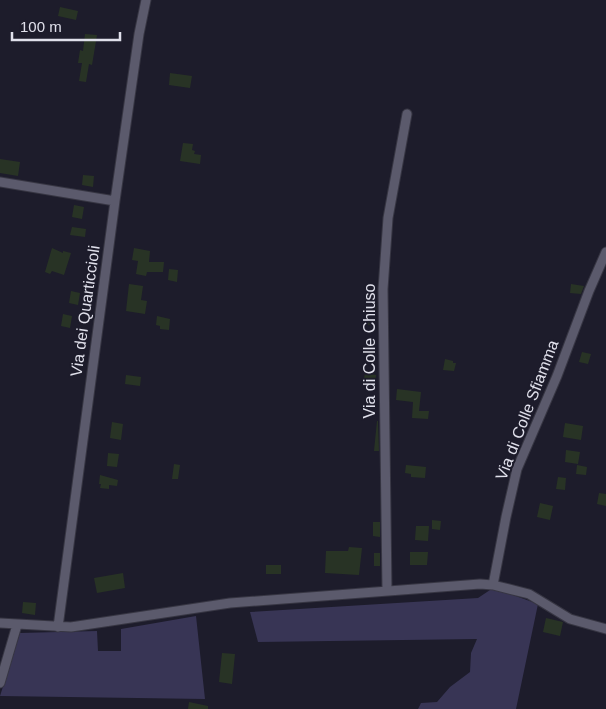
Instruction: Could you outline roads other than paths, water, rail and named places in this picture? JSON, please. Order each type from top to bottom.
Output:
[{"type":"street","name":"Via dei Quarticcioli","points":[[58,627],[115,201],[139,34],[146,0]]},
{"type":"street","name":"Via di Colle Chiuso","points":[[387,590],[383,289],[388,218],[407,114]]},
{"type":"street","points":[[0,182],[115,201]]},
{"type":"street","name":"Via di Colle Sfiamma","points":[[493,585],[517,468],[557,376],[606,252]]},
{"type":"street","points":[[0,623],[58,627],[123,620],[230,603],[464,584],[493,585],[529,594],[570,619],[606,629]]},
{"type":"street","points":[[0,683],[17,625]]}]
